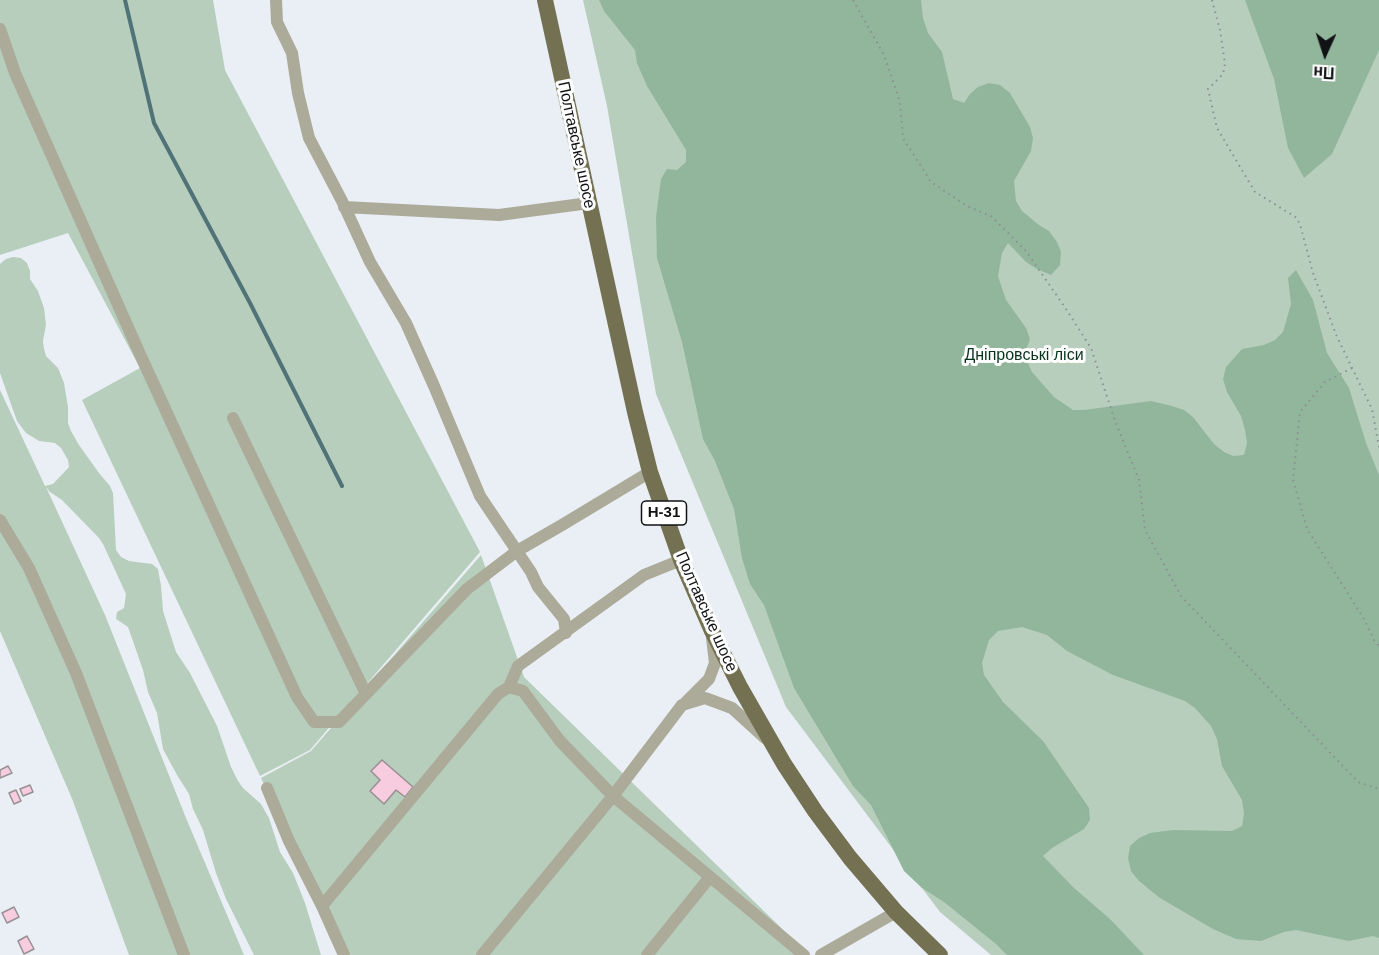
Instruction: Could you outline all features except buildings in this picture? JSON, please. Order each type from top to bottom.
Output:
[{"type":"main road","name":"Полтавське шосе","points":[[545,0],[621,354],[650,472],[681,560],[740,687],[771,742],[815,811],[850,858],[896,912],[940,955]]},
{"type":"lane","points":[[276,0],[277,22],[292,53],[298,93],[309,138],[370,262],[406,323],[480,496],[517,550],[538,587],[564,619],[566,633]]},
{"type":"lane","points":[[0,29],[15,73],[129,331],[297,697],[314,722],[339,722],[467,589],[517,550],[650,472]]},
{"type":"lane","points":[[344,207],[499,215],[589,203]]},
{"type":"lane","points":[[233,418],[366,694]]},
{"type":"lane","points":[[0,520],[29,568],[75,673],[184,955]]},
{"type":"lane","points":[[322,906],[498,694],[509,687],[518,666],[644,576],[681,560]]},
{"type":"lane","points":[[482,955],[614,796],[682,705],[709,679],[715,663],[712,631]]},
{"type":"lane","points":[[509,687],[523,691],[560,741],[614,796],[804,955]]},
{"type":"lane","points":[[682,705],[705,698],[732,708],[771,742]]},
{"type":"lane","points":[[267,788],[289,841],[344,955]]},
{"type":"lane","points":[[647,955],[710,878]]},
{"type":"lane","points":[[821,955],[896,912]]},
{"type":"path","points":[[853,0],[884,55],[900,102],[903,138],[931,183],[967,206],[991,216],[1026,251],[1091,348],[1114,418],[1138,480],[1145,530],[1180,596],[1358,782],[1379,789]]},
{"type":"path","points":[[1212,0],[1221,30],[1225,64],[1223,74],[1208,89],[1217,128],[1255,192],[1297,218],[1313,273],[1337,337],[1372,409],[1379,447]]},
{"type":"path","points":[[1352,368],[1324,382],[1300,412],[1293,480],[1307,529],[1379,646]]},
{"type":"green space","points":[[0,0],[213,0],[225,70],[480,552],[310,750],[260,776],[82,400],[140,368],[68,233],[0,255]]},
{"type":"green space","name":"Дніпровські ліси","points":[[583,0],[1379,0],[1379,955],[991,955],[940,912],[786,707],[656,394],[607,106]]},
{"type":"green space","name":"Дніпровські ліси","points":[[599,0],[921,0],[928,33],[942,52],[953,99],[964,103],[978,87],[989,83],[1000,85],[1010,93],[1030,127],[1033,138],[1031,151],[1014,181],[1016,201],[1022,211],[1049,231],[1057,242],[1061,252],[1060,265],[1051,275],[1026,262],[1008,243],[1002,253],[998,276],[1006,300],[1026,328],[1030,339],[1026,350],[1027,361],[1032,372],[1054,397],[1073,410],[1151,401],[1172,406],[1184,410],[1193,417],[1214,444],[1224,452],[1233,456],[1244,455],[1247,443],[1245,430],[1241,416],[1227,392],[1223,379],[1226,367],[1242,349],[1264,345],[1275,340],[1283,332],[1291,304],[1288,278],[1296,270],[1313,300],[1327,353],[1349,388],[1366,443],[1379,475],[1379,938],[1373,936],[1349,941],[1296,930],[1261,941],[1236,939],[1213,929],[1160,898],[1139,881],[1131,871],[1128,858],[1130,846],[1139,838],[1150,833],[1173,830],[1232,831],[1242,826],[1244,814],[1242,800],[1222,766],[1217,739],[1211,726],[1195,708],[1185,701],[1113,675],[1067,651],[1047,635],[1022,627],[998,631],[989,640],[982,663],[984,675],[1003,702],[1043,741],[1089,808],[1090,820],[1084,829],[1043,856],[1074,888],[1110,919],[1144,955],[1007,955],[904,871],[871,805],[853,786],[794,688],[764,605],[750,584],[742,558],[734,509],[715,461],[703,439],[682,342],[657,258],[656,217],[661,179],[667,169],[677,170],[686,162],[686,150],[647,86],[637,63],[635,50],[604,11]]},
{"type":"green space","points":[[1245,0],[1379,0],[1379,50],[1332,154],[1304,178],[1288,148],[1274,79]]},
{"type":"green space","points":[[13,257],[21,258],[27,263],[30,279],[38,291],[44,308],[46,325],[44,349],[46,356],[58,368],[64,383],[68,423],[71,431],[113,493],[116,550],[121,557],[129,561],[152,564],[158,569],[163,611],[176,652],[190,673],[217,726],[238,781],[261,804],[269,818],[280,852],[293,873],[305,903],[321,955],[254,955],[226,899],[189,794],[163,749],[157,713],[148,692],[128,627],[116,619],[117,612],[124,608],[126,594],[99,538],[46,487],[105,615],[186,818],[244,955],[129,955],[73,801],[0,631],[0,390],[45,486],[53,484],[69,467],[61,448],[55,443],[39,441],[26,433],[17,421],[0,373],[0,264]]},
{"type":"green space","points":[[481,555],[524,677],[809,955],[345,955],[261,778],[311,751]]},
{"type":"waterway","points":[[125,0],[154,123],[250,303],[342,486]]}]
